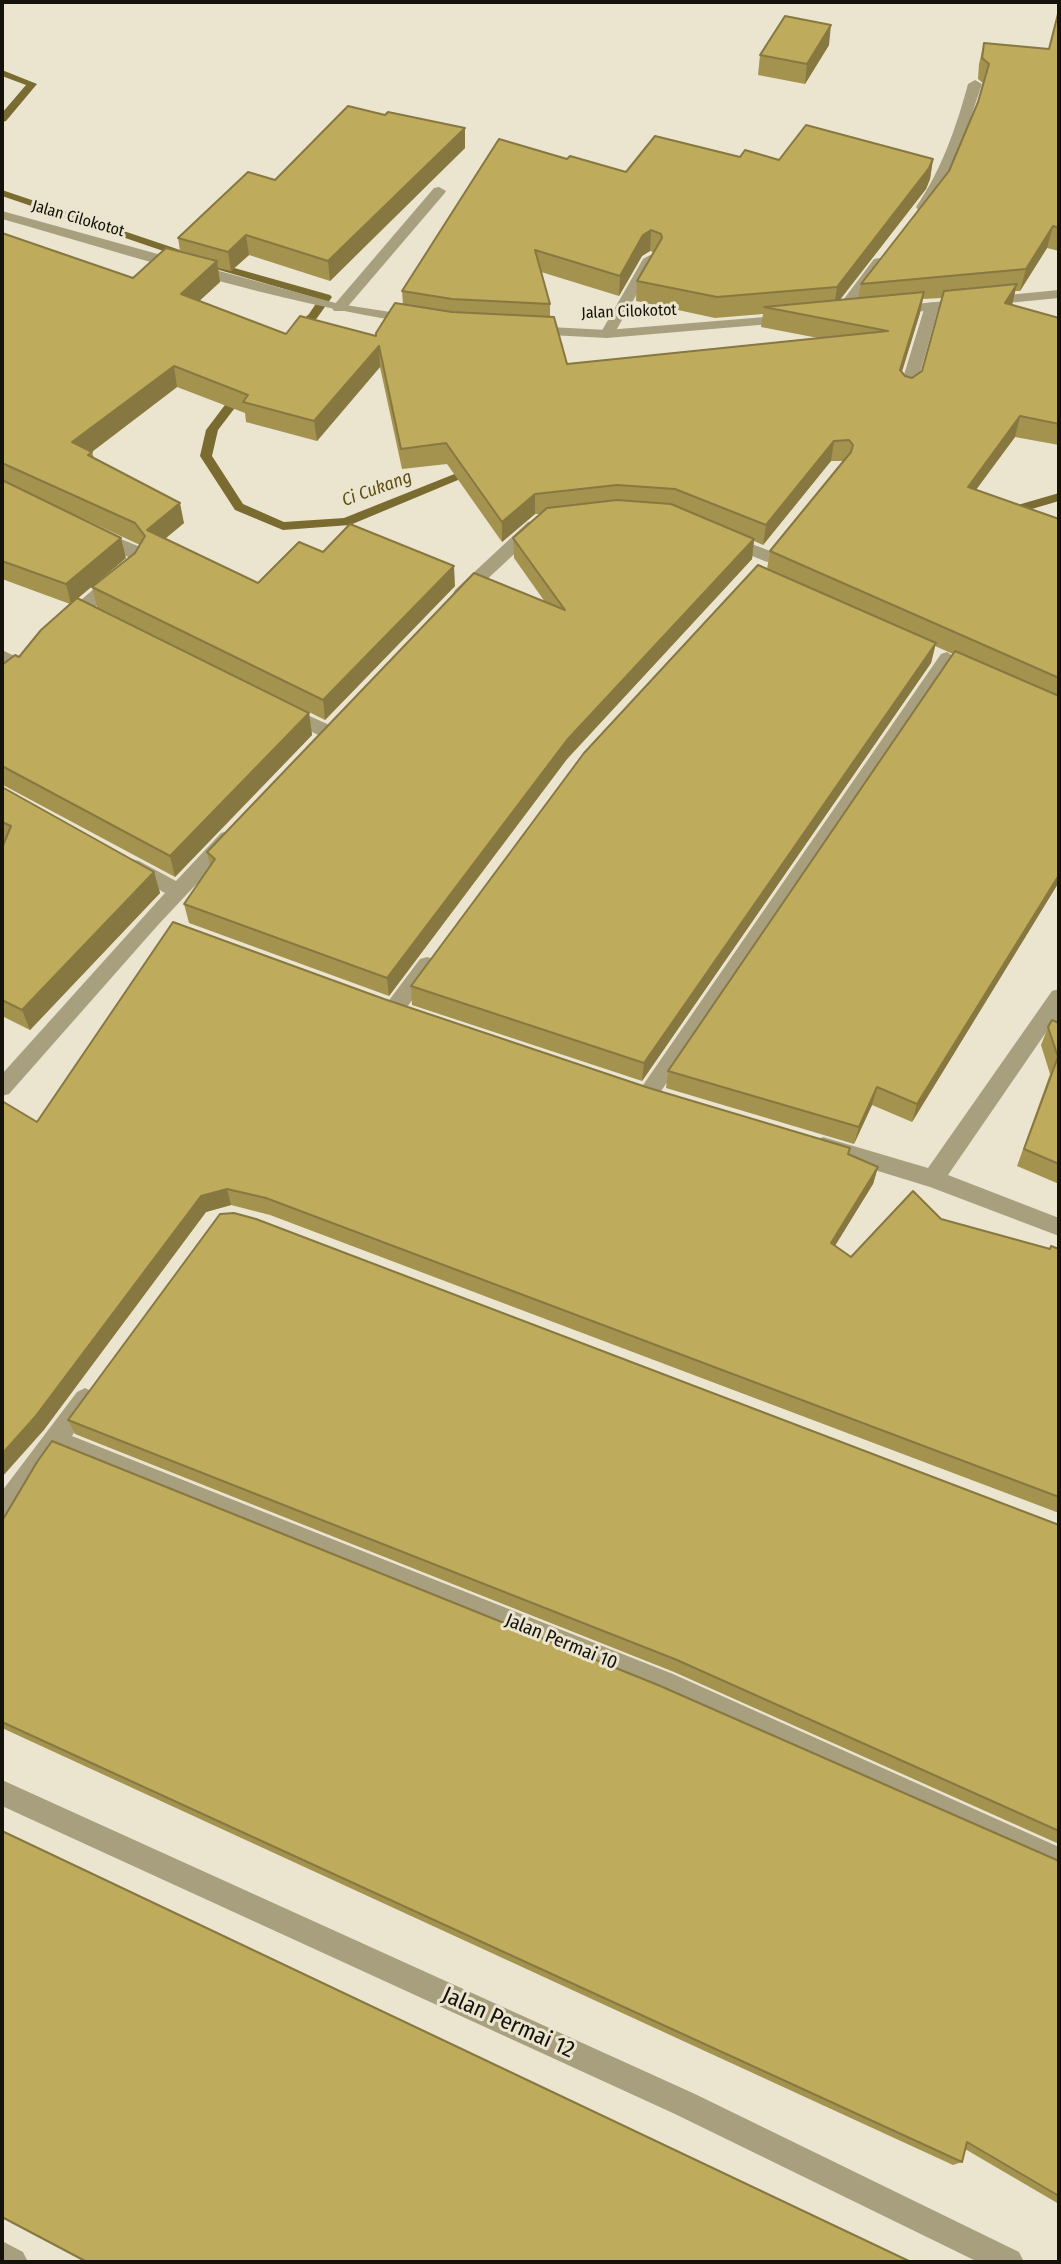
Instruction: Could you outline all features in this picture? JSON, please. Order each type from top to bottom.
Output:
[{"type":"street","points":[[910,223],[935,191],[968,110],[975,84]]},
{"type":"street","points":[[334,306],[439,191]]},
{"type":"street","name":"Jalan Cilokotot","points":[[2,215],[312,301],[428,322]]},
{"type":"street","points":[[825,316],[885,254]]},
{"type":"street","points":[[607,334],[651,257]]},
{"type":"street","name":"Jalan Cilokotot","points":[[517,329],[607,334],[1059,294]]},
{"type":"street","points":[[907,391],[932,306]]},
{"type":"street","points":[[448,608],[531,529],[541,521],[551,520]]},
{"type":"street","points":[[49,637],[132,567],[139,558],[132,550],[84,528]]},
{"type":"street","points":[[708,532],[771,551],[752,574]]},
{"type":"street","points":[[80,609],[101,620]]},
{"type":"street","points":[[2,656],[20,665]]},
{"type":"street","points":[[648,1094],[947,658]]},
{"type":"street","points":[[269,703],[328,732]]},
{"type":"street","points":[[2,1088],[9,1067],[244,822]]},
{"type":"street","points":[[120,859],[178,891]]},
{"type":"street","points":[[151,920],[174,929]]},
{"type":"street","points":[[420,1017],[388,1006],[435,953]]},
{"type":"street","points":[[933,1179],[1052,1020],[1059,998]]},
{"type":"street","points":[[623,1085],[674,1101]]},
{"type":"street","points":[[804,1140],[933,1179],[1059,1227]]},
{"type":"street","points":[[2,1510],[97,1383]]},
{"type":"street","name":"Jalan Permai 10","points":[[55,1440],[664,1683],[1059,1860]]},
{"type":"street","name":"Jalan Permai 12","points":[[2,1793],[685,2104],[1009,2262]]},
{"type":"street","points":[[2,2256],[13,2262]]},
{"type":"building","points":[[1059,10],[1059,228],[1053,226],[1026,269],[861,284],[949,171],[978,102],[989,64],[982,58],[984,43],[1049,49]]},
{"type":"building","points":[[785,16],[831,25],[807,64],[760,55]]},
{"type":"building","points":[[348,106],[465,128],[328,261],[246,235],[228,252],[178,238],[248,172],[275,180]]},
{"type":"building","points":[[806,125],[933,159],[929,168],[837,287],[717,297],[637,281],[662,238],[661,234],[651,230],[643,235],[620,276],[535,250],[550,304],[452,299],[402,291],[499,139],[567,159],[570,156],[626,172],[655,136],[740,157],[745,150],[779,160]]},
{"type":"building","points":[[2,233],[133,278],[166,248],[217,261],[181,294],[286,334],[300,316],[376,336],[395,303],[452,312],[554,317],[567,364],[888,331],[764,307],[924,292],[900,370],[905,376],[912,378],[922,371],[944,291],[1017,284],[1005,303],[1059,318],[1059,424],[1020,416],[968,487],[1059,519],[1059,678],[770,551],[851,452],[853,445],[849,440],[834,441],[766,525],[675,489],[617,485],[535,494],[502,522],[446,443],[401,449],[379,346],[314,421],[243,402],[248,395],[174,366],[72,442],[92,452],[88,455],[180,503],[147,530],[258,583],[299,542],[323,552],[350,524],[454,566],[323,700],[92,587],[135,553],[145,536],[135,523],[2,463]]},
{"type":"building","points":[[2,480],[121,538],[66,584],[2,561]]},
{"type":"building","points":[[617,500],[671,504],[754,539],[567,740],[387,978],[184,904],[215,859],[207,852],[474,573],[565,610],[513,538],[547,508]]},
{"type":"building","points":[[758,565],[936,643],[644,1063],[411,986],[584,753]]},
{"type":"building","points":[[77,598],[309,713],[170,856],[2,766],[2,665],[15,655],[19,657],[41,630]]},
{"type":"building","points":[[955,651],[1059,696],[1059,875],[917,1104],[877,1087],[859,1127],[668,1071]]},
{"type":"building","points":[[2,787],[154,872],[22,1010],[2,1000],[2,848],[11,826],[2,822]]},
{"type":"building","points":[[173,922],[384,999],[649,1088],[850,1148],[848,1154],[878,1167],[831,1243],[851,1257],[913,1191],[941,1219],[1050,1249],[1051,1246],[1059,1249],[1059,1497],[266,1198],[227,1189],[201,1196],[35,1417],[2,1454],[2,1101],[37,1122]]},
{"type":"building","points":[[1052,1020],[1059,1023],[1059,1164],[1024,1149],[1058,1057],[1048,1027]]},
{"type":"building","points":[[234,1213],[256,1219],[1059,1525],[1059,1831],[677,1660],[68,1420],[220,1214]]},
{"type":"building","points":[[52,1441],[658,1685],[1059,1861],[1059,2196],[967,2142],[962,2162],[2,1722],[2,1521]]},
{"type":"building","points":[[2,1831],[911,2262],[87,2262],[2,2217]]},
{"type":"waterway","name":"Ci Cukang","points":[[2,73],[32,84],[2,119]]},
{"type":"waterway","name":"Ci Cukang","points":[[2,193],[185,255]]},
{"type":"waterway","name":"Ci Cukang","points":[[213,265],[326,297],[313,316],[296,332]]},
{"type":"waterway","name":"Ci Cukang","points":[[241,392],[212,430],[206,456],[239,507],[283,526],[346,522],[476,470]]},
{"type":"waterway","name":"Ci Cukang","points":[[1008,512],[1059,497]]}]
